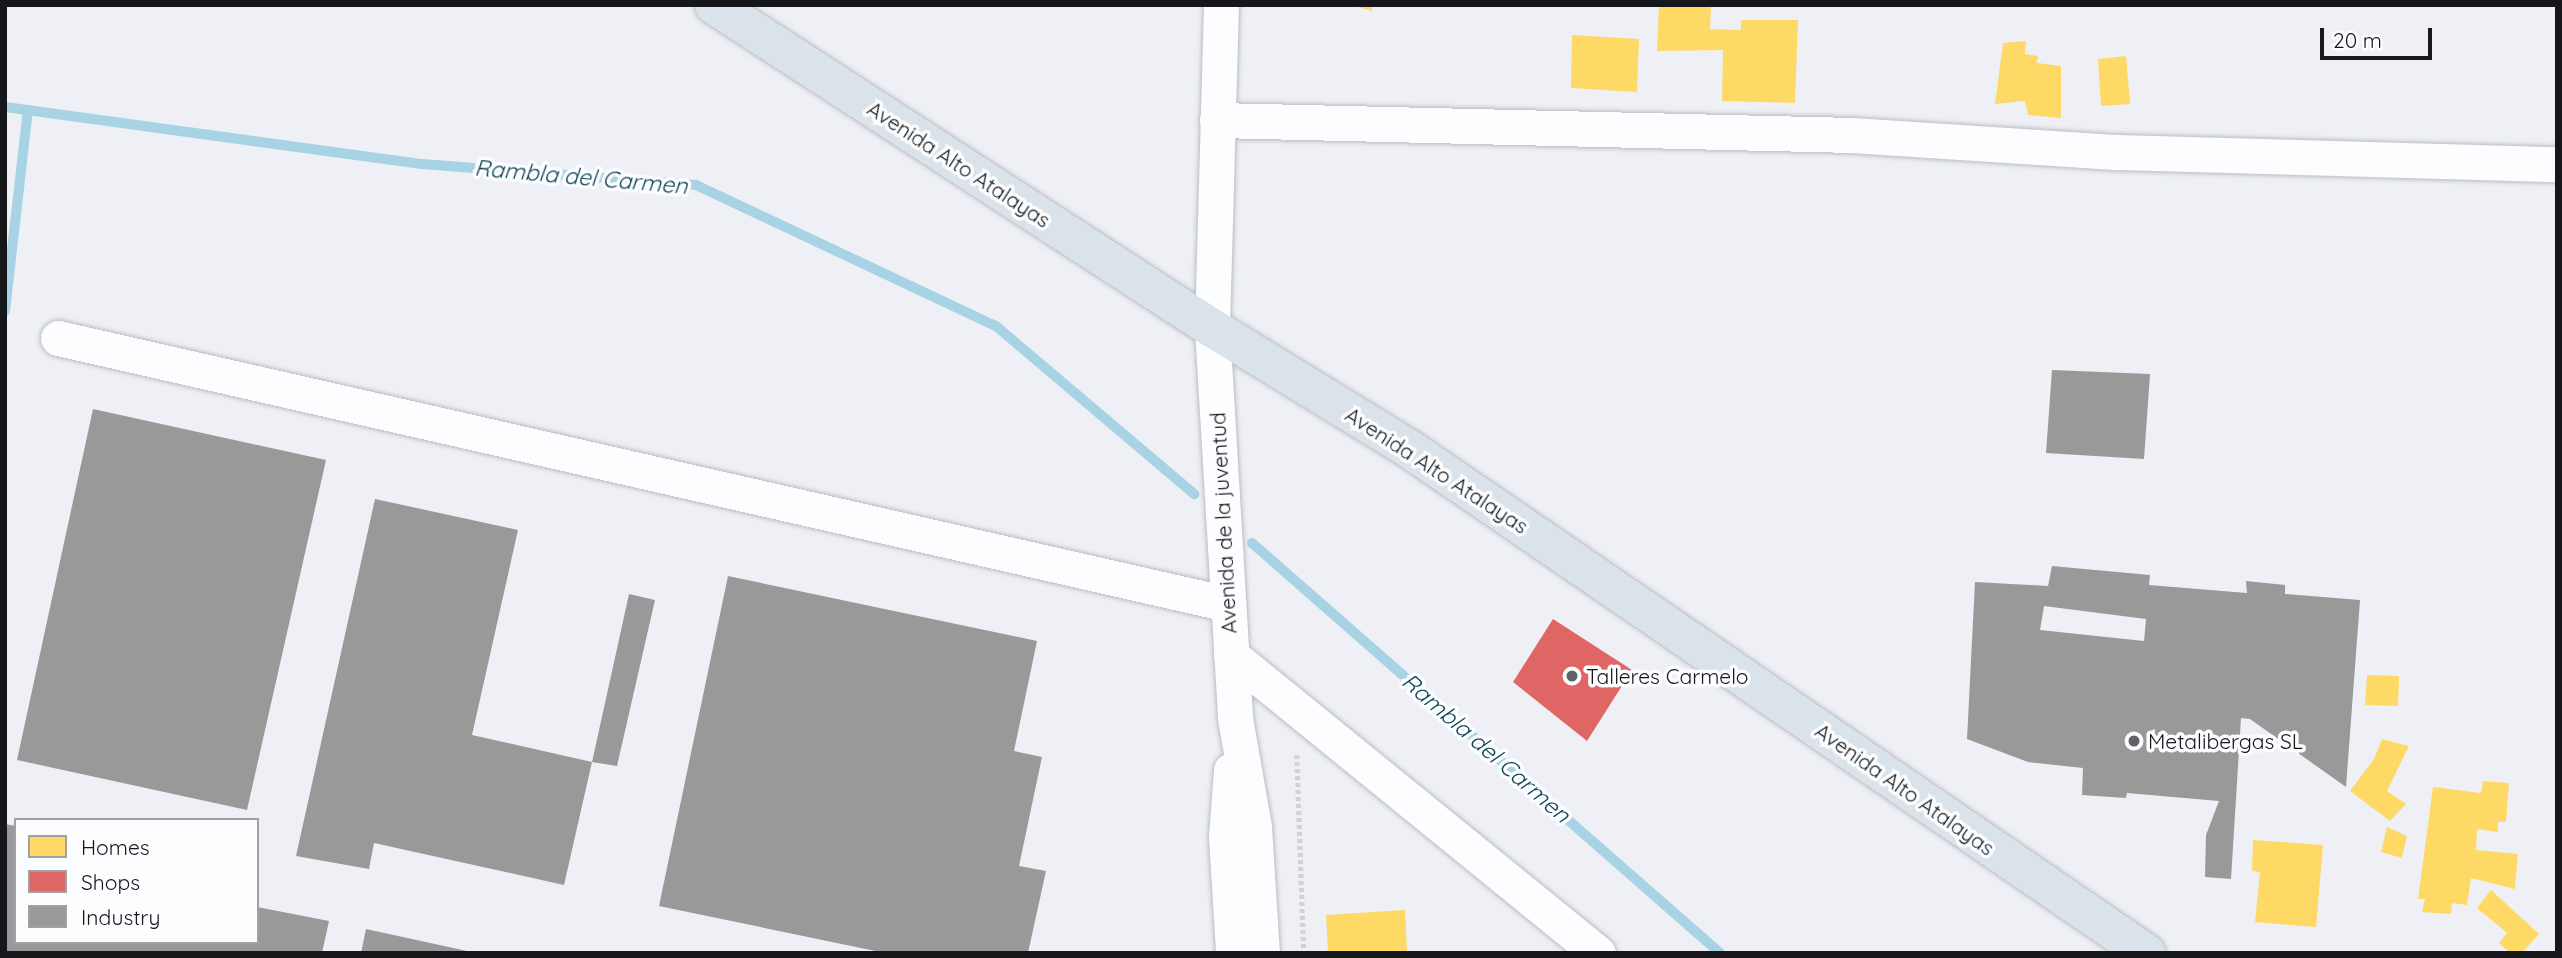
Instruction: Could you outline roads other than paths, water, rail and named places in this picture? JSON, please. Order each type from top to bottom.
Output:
[{"type":"main road","name":"Avenida Alto Atalayas","points":[[715,5],[1212,328],[1412,450],[2146,953]]},
{"type":"street","name":"Avenida de la juventud","points":[[1221,5],[1212,328],[1235,718],[1254,827],[1262,953]]},
{"type":"street","points":[[1217,120],[1838,134],[2118,152],[2557,164]]},
{"type":"street","points":[[58,338],[1228,604]]},
{"type":"street","points":[[1231,655],[1598,953]]},
{"type":"street","name":"Avenida de la juventud","points":[[1233,953],[1226,838],[1235,718]]},
{"type":"waterway","name":"Rambla del Carmen","points":[[5,107],[422,164],[696,185],[996,326],[1194,494]]},
{"type":"waterway","points":[[5,311],[28,110]]},
{"type":"waterway","name":"Rambla del Carmen","points":[[1252,543],[1720,953]]},
{"type":"place","name":"Talleres Carmelo","points":[[1572,676]]},
{"type":"place","name":"Metalibergas SL","points":[[2134,741]]}]
